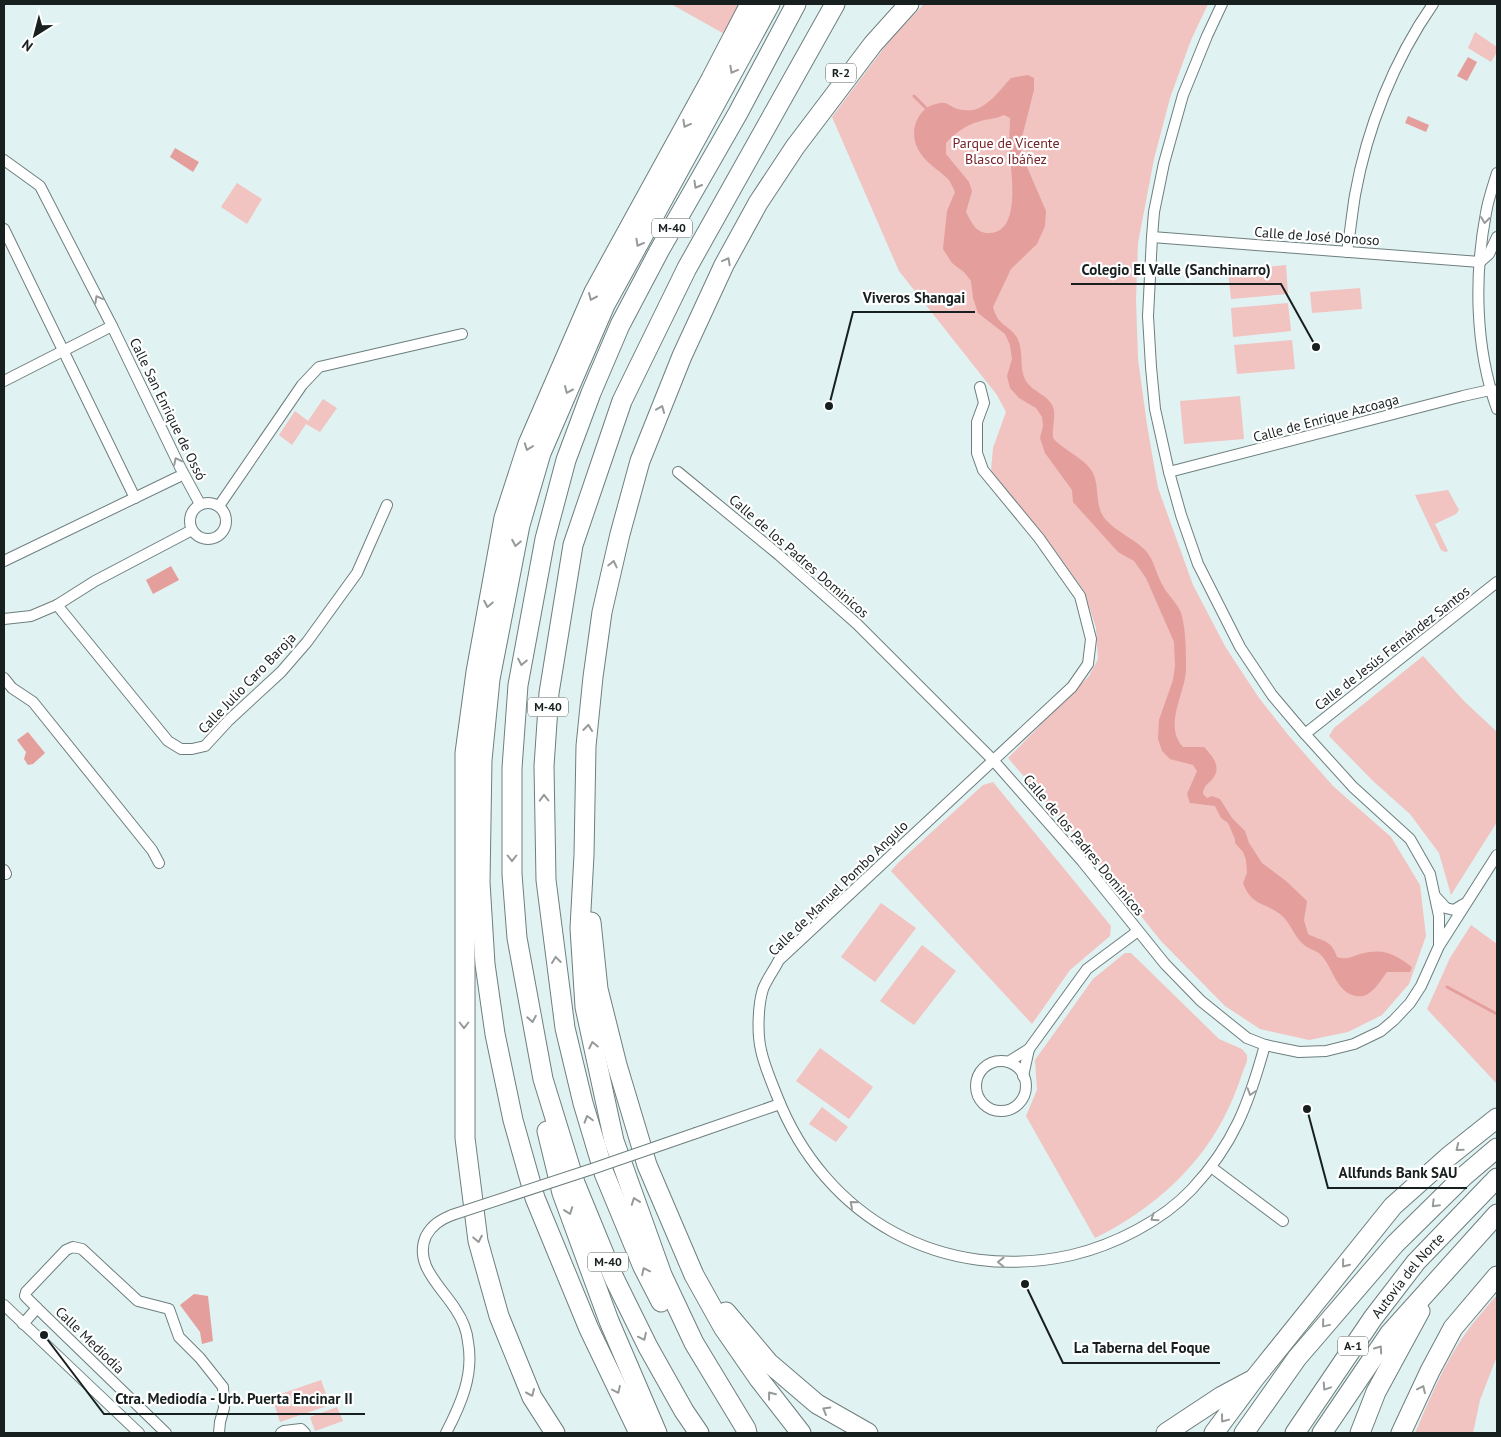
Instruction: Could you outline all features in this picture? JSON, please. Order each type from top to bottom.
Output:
[{"type":"highway","points":[[555,1433],[532,1398],[499,1316],[478,1240],[465,1138],[465,753],[476,672],[504,518],[528,444],[594,292],[750,4]]},
{"type":"highway","points":[[639,1433],[589,1330],[535,1198],[513,1120],[495,1034],[485,964],[480,882],[482,760],[490,679],[520,525],[541,453],[605,306],[769,4]]},
{"type":"highway","name":"M-40","points":[[699,1433],[684,1411],[648,1348],[614,1278],[575,1183],[543,1079],[517,938],[512,874],[512,768],[518,685],[545,539],[566,460],[591,393],[620,325],[659,251],[738,113],[796,4]]},
{"type":"highway","name":"M-40","points":[[741,1433],[677,1334],[644,1267],[604,1173],[588,1121],[565,1028],[554,946],[546,880],[544,766],[549,693],[573,545],[622,401],[687,268],[835,4]]},
{"type":"highway","name":"R-2","points":[[795,147],[822,97],[896,4]]},
{"type":"highway","points":[[801,1433],[759,1379],[723,1327],[694,1274],[647,1165],[598,989],[584,855],[583,825],[586,746],[600,630],[620,534],[640,461],[682,356],[724,265],[758,203],[795,147],[873,44],[909,4]]},
{"type":"highway","points":[[584,855],[580,928],[584,1008],[614,1141],[662,1275],[694,1343],[747,1433]]},
{"type":"highway","points":[[543,1079],[538,1096],[562,1193],[609,1321],[657,1433]]},
{"type":"highway","points":[[1214,1433],[1254,1379],[1393,1206],[1448,1157],[1497,1118]]},
{"type":"highway","points":[[1244,1433],[1297,1358],[1395,1244],[1464,1176],[1497,1148]]},
{"type":"highway","name":"Autovía del Norte","points":[[1295,1433],[1373,1318],[1416,1262],[1497,1178]]},
{"type":"highway","name":"Autovía del Norte","points":[[1322,1433],[1390,1333],[1497,1214]]},
{"type":"highway","points":[[670,1220],[726,1312],[769,1363],[816,1404],[868,1433]]},
{"type":"highway","points":[[1401,1433],[1430,1371],[1453,1328],[1497,1276]]},
{"type":"highway","points":[[1360,1433],[1376,1392],[1439,1278]]},
{"type":"highway","points":[[1166,1433],[1222,1396],[1254,1379]]},
{"type":"street","points":[[1222,4],[1182,95],[1164,163],[1154,212],[1148,316],[1155,409],[1169,472],[1198,564],[1246,655],[1272,694],[1305,734],[1353,787],[1410,839],[1430,874],[1439,916],[1439,946]]},
{"type":"street","points":[[1347,252],[1355,194],[1375,120],[1398,64],[1432,4]]},
{"type":"street","name":"Calle San Enrique de Ossó","points":[[4,160],[40,186],[200,504]]},
{"type":"street","points":[[1497,173],[1486,212],[1478,288],[1480,331],[1497,409]]},
{"type":"street","points":[[4,229],[135,498]]},
{"type":"street","name":"Calle de José Donoso","points":[[1152,237],[1480,262]]},
{"type":"street","points":[[1480,262],[1489,254],[1497,237]]},
{"type":"street","points":[[4,381],[112,326]]},
{"type":"street","points":[[219,506],[302,385],[319,366],[462,334]]},
{"type":"street","name":"Calle de Manuel Pombo Angulo","points":[[980,387],[984,403],[977,422],[977,453],[983,470],[1038,538],[1080,596],[1090,638],[1088,664],[1072,688],[779,960],[764,989],[759,1011],[760,1049],[780,1104],[796,1137],[812,1162],[834,1187],[880,1224],[907,1239],[931,1249],[965,1258],[998,1262],[1045,1261],[1090,1251],[1123,1239],[1168,1210],[1191,1190],[1211,1167],[1231,1139],[1246,1107],[1265,1045]]},
{"type":"street","name":"Calle de Enrique Azcoaga","points":[[1169,472],[1494,390]]},
{"type":"street","name":"Calle de los Padres Dominicos","points":[[678,472],[780,555],[858,624],[994,760],[1082,861],[1165,964],[1201,1001],[1247,1038],[1265,1045],[1299,1052],[1326,1051],[1354,1044],[1380,1031],[1410,1004],[1421,986],[1439,946],[1497,854]]},
{"type":"street","points":[[4,561],[178,477]]},
{"type":"street","points":[[210,503],[219,506],[225,513],[227,520],[225,529],[213,539],[205,540],[197,536],[192,530],[190,523],[190,515],[194,509],[200,504],[210,503]]},
{"type":"street","name":"Calle Julio Caro Baroja","points":[[57,605],[168,742],[181,748],[192,749],[205,746],[229,720],[281,672],[307,642],[357,573],[387,505]]},
{"type":"street","points":[[4,619],[31,616],[57,605],[95,581],[192,530]]},
{"type":"street","name":"Calle de Jesús Fernández Santos","points":[[1305,734],[1497,582]]},
{"type":"street","points":[[4,678],[12,688],[33,702],[147,843],[159,862]]},
{"type":"street","points":[[1435,896],[1446,908],[1454,910],[1467,902]]},
{"type":"street","points":[[1008,1062],[1029,1049],[1087,969],[1138,931]]},
{"type":"street","points":[[1023,1076],[1029,1049]]},
{"type":"street","points":[[1000,1061],[1008,1062],[1016,1066],[1023,1076],[1026,1089],[1022,1099],[1016,1106],[1006,1111],[996,1111],[987,1107],[979,1100],[976,1080],[981,1070],[990,1064],[1000,1061]]},
{"type":"street","points":[[446,1433],[458,1410],[469,1374],[468,1341],[457,1311],[424,1264],[422,1254],[423,1242],[433,1225],[452,1215],[780,1104]]},
{"type":"street","points":[[1211,1167],[1283,1221]]},
{"type":"street","name":"Calle Mediodía","points":[[166,1433],[25,1296],[26,1292],[66,1250],[73,1248],[82,1249],[138,1301],[169,1308],[179,1337],[200,1358],[223,1387],[224,1408],[219,1433]]},
{"type":"street","points":[[4,1305],[139,1433]]},
{"type":"street","name":"Calle Mediodía","points":[[23,1324],[37,1308]]},
{"type":"street","points":[[281,1433],[301,1429],[305,1433]]},
{"type":"green space","points":[[671,4],[745,4],[728,36]]},
{"type":"green space","name":"Parque de Vicente Blasco Ibáñez","points":[[924,4],[1208,4],[1191,40],[1170,98],[1154,159],[1138,243],[1136,300],[1138,359],[1158,488],[1193,585],[1226,648],[1259,698],[1289,736],[1333,786],[1391,837],[1420,885],[1426,936],[1409,984],[1382,1015],[1348,1032],[1309,1040],[1260,1029],[1225,1006],[1161,941],[1092,855],[1008,758],[1089,676],[1098,659],[1096,628],[1084,591],[1054,549],[991,471],[993,448],[1006,412],[997,395],[899,271],[832,117],[890,40]]},
{"type":"green space","points":[[1475,32],[1497,47],[1497,52],[1491,62],[1468,48]]},
{"type":"green space","points":[[237,183],[262,199],[247,224],[221,207]]},
{"type":"green space","points":[[1286,265],[1288,294],[1231,299],[1228,270]]},
{"type":"green space","points":[[1360,288],[1362,309],[1312,313],[1310,292]]},
{"type":"green space","points":[[1288,303],[1291,331],[1233,337],[1231,308]]},
{"type":"green space","points":[[1292,340],[1295,369],[1237,374],[1234,345]]},
{"type":"green space","points":[[1240,396],[1244,439],[1184,444],[1180,401]]},
{"type":"green space","points":[[323,399],[337,408],[320,432],[306,424],[292,445],[279,435],[295,411],[308,421]]},
{"type":"green space","points":[[1448,490],[1459,510],[1456,514],[1435,524],[1448,551],[1445,552],[1441,550],[1415,495]]},
{"type":"green space","points":[[1423,656],[1464,701],[1497,732],[1497,822],[1451,895],[1439,853],[1410,814],[1373,781],[1329,736],[1334,728]]},
{"type":"green space","points":[[993,782],[1111,926],[1110,936],[1070,970],[1032,1024],[891,871],[983,785]]},
{"type":"green space","points":[[881,903],[916,928],[875,982],[841,957]]},
{"type":"green space","points":[[1471,925],[1497,944],[1497,1084],[1427,1009],[1450,958]]},
{"type":"green space","points":[[922,945],[956,971],[914,1025],[880,1001]]},
{"type":"green space","points":[[1125,953],[1131,953],[1219,1039],[1242,1049],[1247,1055],[1247,1061],[1232,1102],[1218,1128],[1190,1167],[1155,1200],[1116,1227],[1095,1238],[1026,1116],[1037,1090],[1035,1060],[1093,979]]},
{"type":"green space","points":[[820,1048],[873,1087],[849,1119],[796,1081]]},
{"type":"green space","points":[[822,1107],[848,1127],[836,1142],[809,1124]]},
{"type":"green space","points":[[1497,1295],[1497,1356],[1480,1400],[1473,1433],[1415,1433],[1456,1348],[1471,1326]]},
{"type":"green space","points":[[321,1380],[330,1405],[280,1422],[272,1397]]},
{"type":"green space","points":[[337,1407],[343,1421],[315,1431],[310,1417]]},
{"type":"shaded area","points":[[1468,57],[1477,62],[1467,81],[1457,76]]},
{"type":"shaded area","points":[[1028,75],[1034,78],[1034,90],[1022,137],[1021,153],[1046,211],[1045,226],[1037,244],[1011,269],[993,307],[995,313],[997,318],[1019,341],[1022,370],[1026,381],[1046,398],[1052,406],[1054,411],[1053,438],[1090,468],[1095,479],[1098,503],[1102,515],[1110,524],[1141,546],[1148,554],[1164,588],[1181,613],[1185,634],[1186,670],[1175,719],[1175,729],[1177,738],[1183,747],[1204,747],[1215,761],[1216,773],[1205,786],[1203,794],[1207,798],[1212,796],[1220,799],[1232,818],[1245,831],[1249,843],[1262,863],[1286,881],[1307,901],[1304,920],[1308,934],[1329,944],[1337,957],[1340,958],[1368,952],[1382,952],[1399,958],[1412,967],[1410,972],[1387,972],[1374,989],[1366,995],[1356,996],[1344,990],[1322,956],[1303,944],[1283,917],[1250,896],[1243,883],[1247,873],[1246,860],[1243,852],[1235,843],[1228,823],[1221,818],[1215,806],[1190,803],[1187,794],[1197,771],[1193,765],[1170,759],[1162,751],[1158,739],[1159,720],[1173,680],[1175,666],[1174,642],[1146,578],[1134,561],[1118,552],[1073,502],[1072,490],[1045,453],[1040,438],[1043,426],[1042,417],[1036,408],[1019,398],[1010,388],[1007,376],[1012,359],[1010,345],[1005,334],[978,313],[973,298],[971,281],[964,272],[952,263],[943,249],[947,211],[955,192],[948,179],[928,162],[918,149],[914,134],[917,120],[926,108],[941,103],[964,110],[980,108],[994,97],[1011,78]],"holes":[[[1004,115],[1010,118],[1011,210],[1007,222],[1000,230],[985,233],[975,227],[966,212],[972,191],[969,182],[946,154],[946,143],[954,135],[973,124]]]},
{"type":"shaded area","points":[[1408,116],[1429,125],[1426,132],[1405,123]]},
{"type":"shaded area","points":[[175,148],[199,162],[193,172],[170,157]]},
{"type":"shaded area","points":[[171,566],[179,580],[153,594],[146,580]]},
{"type":"shaded area","points":[[28,732],[45,753],[33,764],[28,765],[24,759],[26,752],[17,740]]},
{"type":"shaded area","points":[[194,1294],[208,1296],[213,1341],[202,1344],[200,1332],[180,1305]]},
{"type":"waterway","points":[[914,96],[926,108],[927,112]]},
{"type":"waterway","points":[[1447,987],[1497,1014]]},
{"type":"place","name":"Colegio El Valle (Sanchinarro)","points":[[1316,347]]},
{"type":"place","name":"Viveros Shangai","points":[[829,406]]},
{"type":"place","name":"Allfunds Bank SAU","points":[[1307,1109]]},
{"type":"place","name":"La Taberna del Foque","points":[[1025,1284]]},
{"type":"place","name":"Ctra. Mediodía - Urb. Puerta Encinar II","points":[[44,1335]]}]
